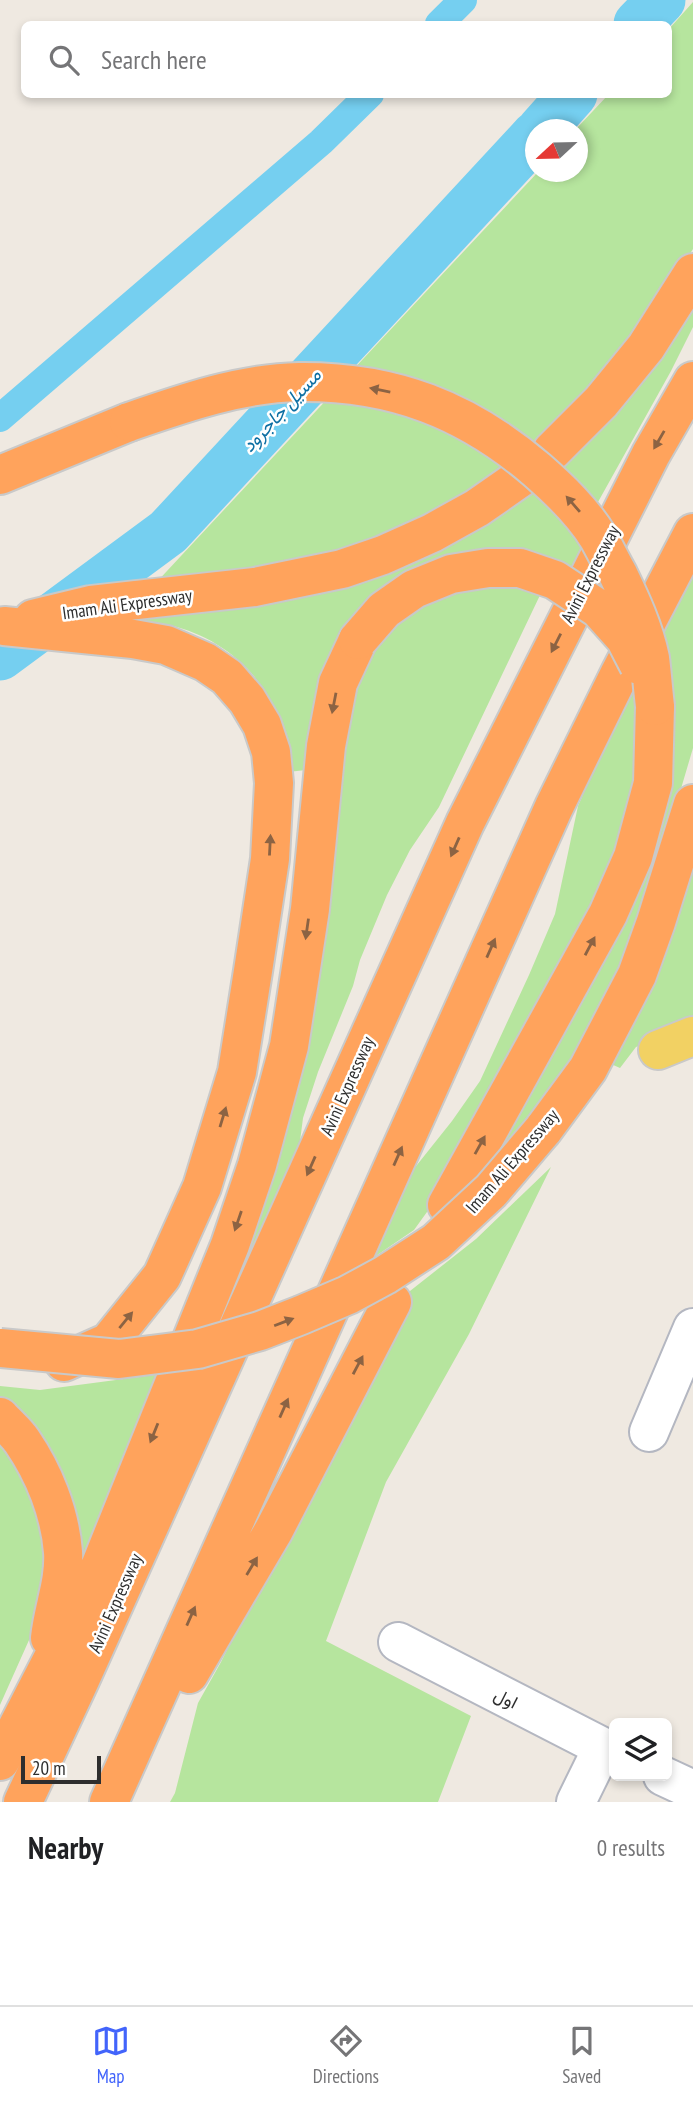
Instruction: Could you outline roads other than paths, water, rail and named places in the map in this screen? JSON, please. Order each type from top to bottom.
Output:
[{"type":"highway","points":[[552,451],[601,402],[646,347],[693,272]]},
{"type":"highway","name":"Avini Expressway","points":[[23,1802],[466,823],[651,454],[693,381]]},
{"type":"highway","points":[[0,475],[129,422],[215,394],[298,382],[378,389],[415,398],[469,422],[509,446],[561,490],[597,536],[633,604],[649,657],[655,706],[653,783],[633,858],[608,914],[447,1205]]},
{"type":"highway","name":"Imam Ali Expressway","points":[[2,626],[91,605],[255,587],[342,569],[383,555],[432,533],[520,478]]},
{"type":"highway","points":[[109,1802],[554,807],[693,533]]},
{"type":"highway","points":[[0,1761],[100,1567],[230,1245],[257,1165],[289,1046],[310,909],[326,746],[338,683],[358,640],[384,610],[414,589],[451,574],[488,568],[520,568],[555,580],[599,609],[625,638],[640,666],[655,706]]},
{"type":"highway","points":[[0,1363],[33,1367],[69,1361],[108,1342],[162,1276],[202,1187],[237,1072],[270,859],[274,783],[271,752],[262,725],[227,677],[205,662],[166,645],[133,639],[2,626]]},
{"type":"highway","name":"Imam Ali Expressway","points":[[0,1349],[120,1359],[198,1349],[260,1331],[348,1295],[436,1242],[491,1191],[543,1130],[588,1069],[637,975],[693,804]]},
{"type":"highway","points":[[123,1768],[176,1695],[274,1530],[391,1301]]},
{"type":"highway","points":[[0,1417],[21,1439],[41,1473],[55,1506],[63,1553],[47,1668]]},
{"type":"main road","points":[[658,1050],[693,1036]]},
{"type":"street","points":[[649,1432],[693,1328]]},
{"type":"street","name":"اول","points":[[398,1642],[608,1750]]},
{"type":"street","points":[[576,1802],[608,1750]]},
{"type":"street","points":[[672,1780],[693,1790]]},
{"type":"waterway","points":[[442,21],[463,0]]},
{"type":"waterway","name":"مسیل جاجرود","points":[[641,21],[661,0]]},
{"type":"waterway","points":[[0,418],[321,142],[366,98]]},
{"type":"waterway","name":"مسیل جاجرود","points":[[551,119],[569,98]]},
{"type":"waterway","name":"مسیل جاجرود","points":[[0,656],[168,532],[525,147]]}]
